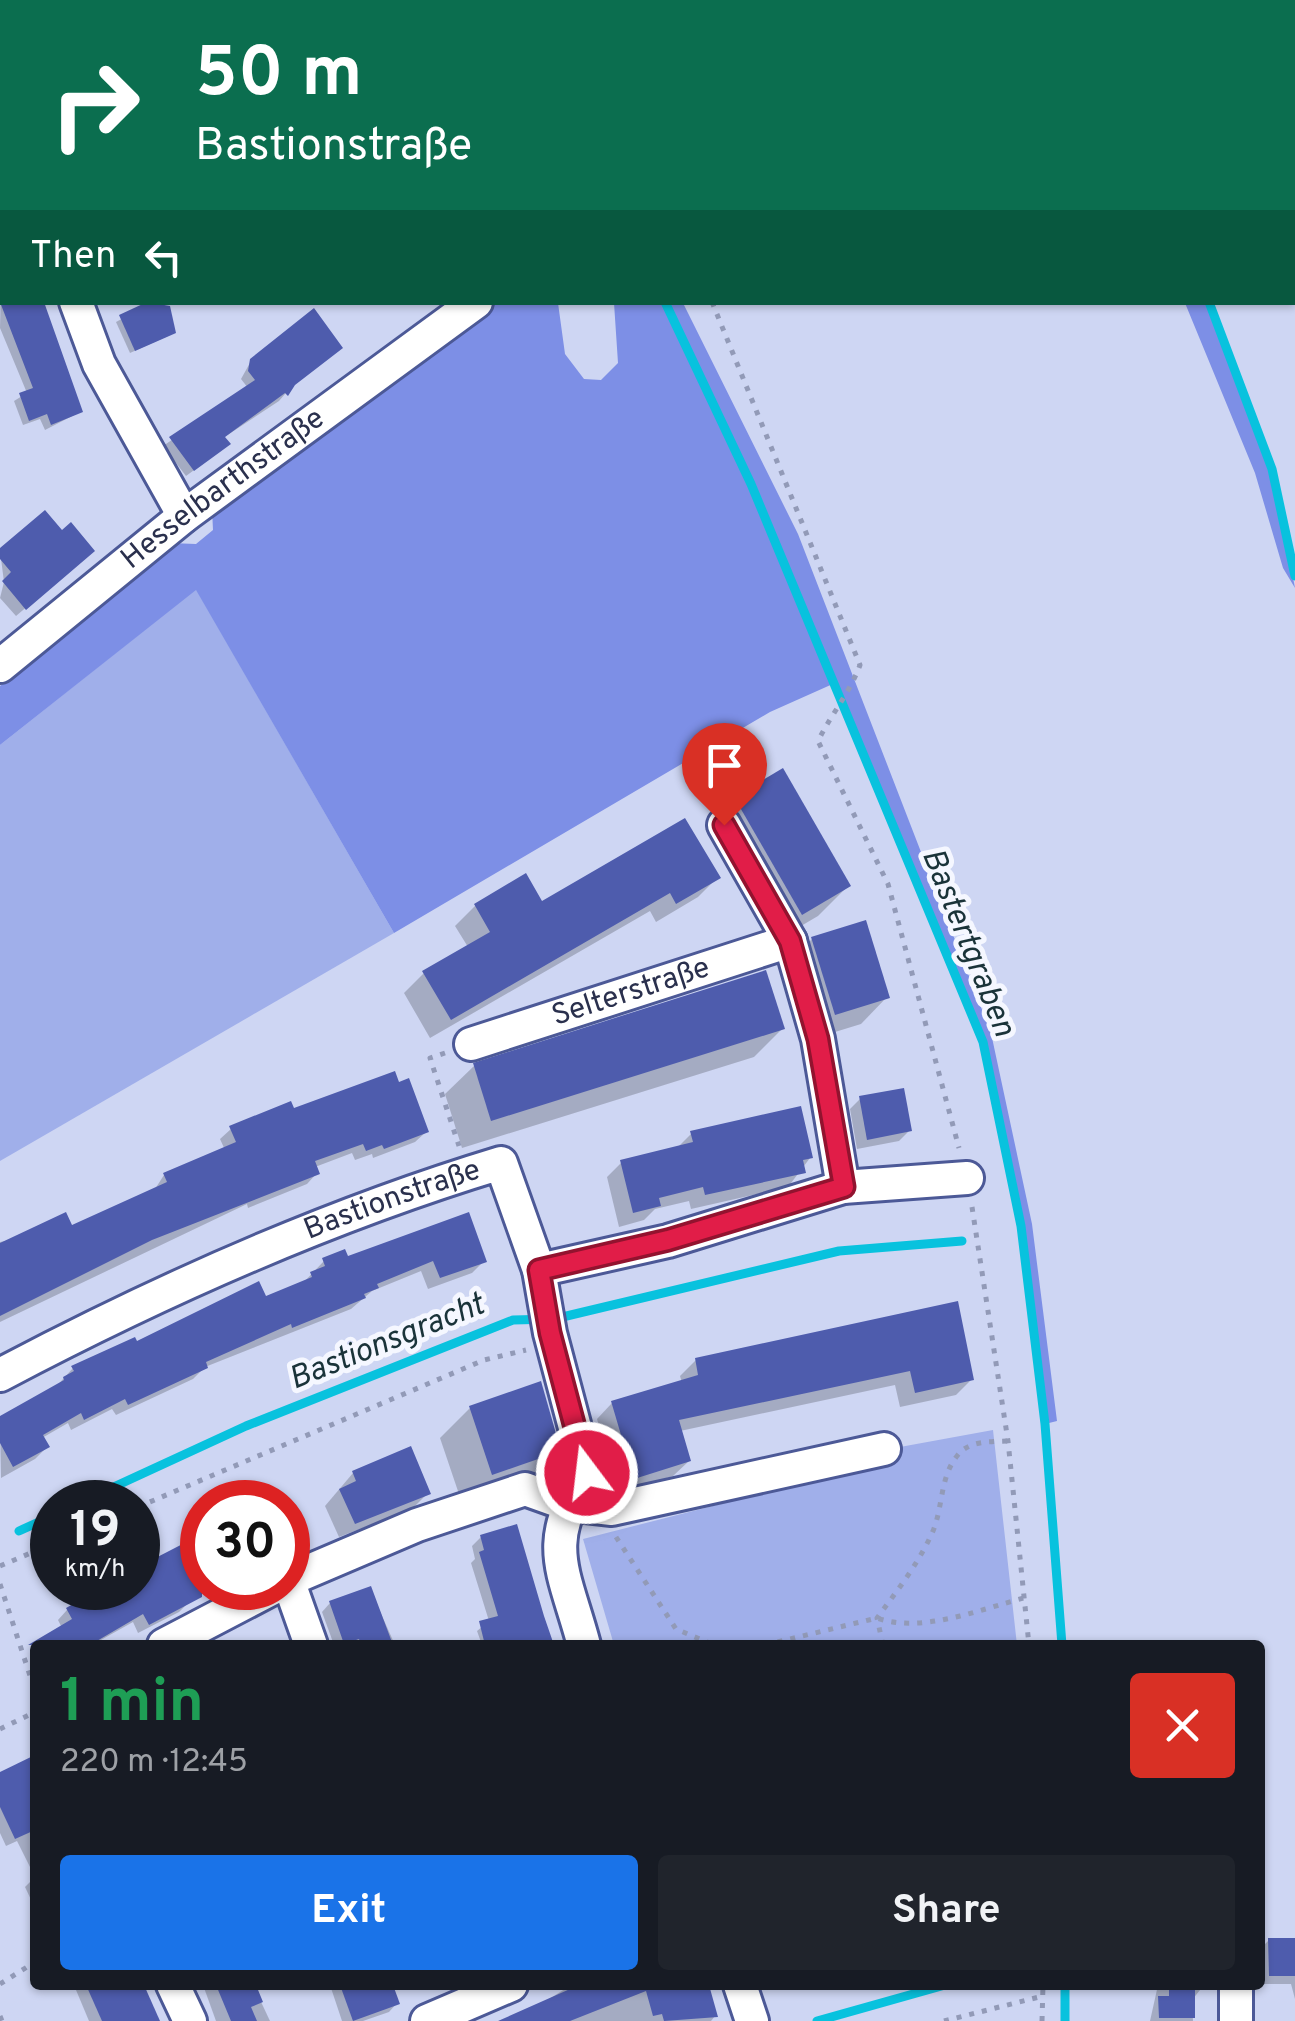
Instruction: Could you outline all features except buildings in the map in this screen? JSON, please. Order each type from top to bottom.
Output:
[{"type":"street","points":[[77,305],[99,364],[184,516]]},
{"type":"street","name":"Hesselbarthstraße","points":[[0,666],[184,516],[457,308]]},
{"type":"street","points":[[724,825],[790,941],[818,1039],[844,1187]]},
{"type":"street","name":"Selterstraße","points":[[471,1044],[790,941]]},
{"type":"street","name":"Bastionstraße","points":[[0,1375],[98,1323],[269,1245],[501,1162],[539,1270]]},
{"type":"street","points":[[583,1640],[557,1545],[568,1504],[587,1473],[550,1330],[539,1270],[668,1240],[844,1187],[967,1178]]},
{"type":"street","points":[[310,1571],[417,1525],[525,1489],[568,1504],[612,1509],[884,1449]]},
{"type":"street","points":[[174,1640],[232,1610]]},
{"type":"street","points":[[299,1610],[309,1640]]},
{"type":"street","points":[[175,1990],[190,2021]]},
{"type":"street","points":[[439,2005],[493,1990]]},
{"type":"street","points":[[742,1990],[752,2021]]},
{"type":"street","points":[[1236,1990],[1236,2021]]},
{"type":"path","points":[[713,305],[860,665],[849,695],[834,709]]},
{"type":"path","points":[[468,1173],[430,1058],[471,1044]]},
{"type":"path","points":[[160,1498],[550,1330]]},
{"type":"path","points":[[882,1640],[877,1618],[911,1572],[934,1529],[944,1484],[958,1454],[976,1442],[1008,1441]]},
{"type":"path","points":[[612,1509],[617,1544],[676,1630],[701,1640]]},
{"type":"path","points":[[0,1566],[30,1553]]},
{"type":"path","points":[[0,1584],[30,1676]]},
{"type":"path","points":[[786,1640],[877,1618],[890,1623],[950,1618],[1024,1598]]},
{"type":"path","points":[[0,1729],[30,1714]]},
{"type":"path","points":[[0,1984],[30,1965]]},
{"type":"path","points":[[1042,2021],[1043,1990]]},
{"type":"path","points":[[944,2021],[1044,1996]]},
{"type":"shaded area","points":[[492,305],[558,305],[565,354],[584,379],[601,380],[618,363],[614,305],[684,305],[798,534],[991,1033],[1032,1224],[1057,1421],[1045,1424],[1021,1226],[983,1042],[835,683],[770,712],[394,933],[196,590],[0,745],[0,686],[170,543],[196,544],[213,530],[212,509]]},
{"type":"shaded area","points":[[1186,305],[1210,305],[1213,310],[1272,469],[1295,588],[1283,568],[1255,473]]},
{"type":"shaded area","points":[[196,589],[394,933],[0,1161],[0,745]]},
{"type":"shaded area","points":[[993,1430],[1016,1640],[613,1640],[583,1539],[901,1458],[900,1447]]},
{"type":"waterway","name":"Bastertgraben","points":[[666,305],[751,484],[983,1042],[1021,1226],[1045,1424],[1062,1640]]},
{"type":"waterway","points":[[1210,305],[1272,469],[1295,576]]},
{"type":"waterway","name":"Bastionsgracht","points":[[129,1480],[246,1426],[513,1320],[554,1319],[839,1251],[962,1241]]},
{"type":"waterway","name":"Bastionsgracht","points":[[19,1531],[30,1526]]},
{"type":"waterway","points":[[817,2021],[927,1990]]},
{"type":"waterway","name":"Bastertgraben","points":[[1065,1990],[1065,2021]]},
{"type":"route","points":[[587,1473],[550,1333],[539,1270],[668,1240],[844,1187],[818,1039],[790,941],[724,825]]}]
